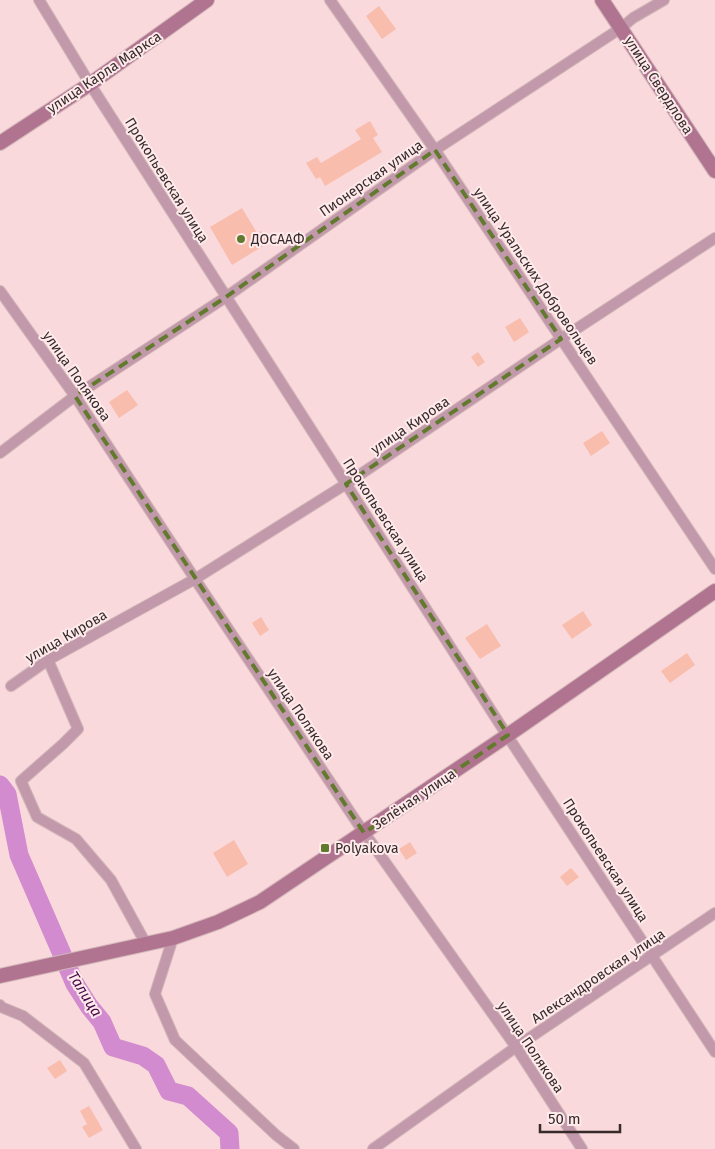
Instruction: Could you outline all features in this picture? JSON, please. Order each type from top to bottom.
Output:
[{"type":"main road","name":"улица Карла Маркса","points":[[0,143],[90,84],[207,0]]},
{"type":"main road","name":"улица Свердлова","points":[[602,0],[715,171]]},
{"type":"main road","name":"Зелёная улица","points":[[0,976],[173,938],[218,922],[260,902],[508,736],[715,591]]},
{"type":"street","name":"Прокопьевская улица","points":[[39,0],[90,84],[346,484],[715,1052]]},
{"type":"street","name":"улица Уральских Добровольцев","points":[[330,0],[435,150],[715,569]]},
{"type":"street","name":"Пионерская улица","points":[[0,453],[75,396],[226,297],[435,150],[621,28],[633,18],[664,0]]},
{"type":"street","name":"улица Кирова","points":[[11,686],[48,660],[195,579],[346,484],[715,238]]},
{"type":"street","name":"улица Полякова","points":[[0,291],[75,396],[364,833],[516,1047],[582,1149]]},
{"type":"street","points":[[48,660],[78,729],[21,781],[37,817],[76,839],[111,880],[146,944]]},
{"type":"street","name":"Александровская улица","points":[[373,1149],[516,1047],[715,913]]},
{"type":"street","points":[[173,938],[155,994],[175,1040],[276,1135],[294,1149]]},
{"type":"street","points":[[0,1005],[24,1016],[84,1063],[136,1149]]},
{"type":"highlighted area","points":[[435,150],[561,339],[346,484],[508,735],[364,833],[75,396],[226,297]]},
{"type":"building","points":[[379,6],[396,29],[382,39],[366,16]]},
{"type":"building","points":[[370,121],[378,135],[373,138],[382,152],[325,186],[320,177],[316,179],[306,163],[317,157],[321,163],[361,139],[355,130]]},
{"type":"building","name":"ДОСААФ","points":[[242,208],[257,233],[261,231],[268,243],[232,265],[210,227]]},
{"type":"building","points":[[520,318],[529,332],[514,342],[505,327]]},
{"type":"building","points":[[478,352],[485,362],[478,367],[471,357]]},
{"type":"building","points":[[127,390],[138,405],[119,418],[109,402]]},
{"type":"building","points":[[602,431],[610,443],[591,456],[583,443]]},
{"type":"building","points":[[583,611],[592,625],[572,639],[562,625]]},
{"type":"building","points":[[261,617],[269,630],[260,636],[252,623]]},
{"type":"building","points":[[487,624],[501,646],[480,659],[465,638]]},
{"type":"building","points":[[687,653],[695,665],[670,683],[661,671]]},
{"type":"building","points":[[234,840],[248,864],[227,877],[213,853]]},
{"type":"building","points":[[410,842],[417,853],[406,860],[399,849]]},
{"type":"building","points":[[571,868],[579,877],[567,886],[560,877]]},
{"type":"building","points":[[60,1060],[67,1071],[55,1079],[47,1068]]},
{"type":"building","points":[[89,1106],[103,1130],[89,1138],[82,1127],[87,1124],[80,1111]]},
{"type":"waterway","name":"Талица","points":[[0,785],[7,794],[19,855],[75,984],[102,1022],[113,1047],[143,1056],[156,1065],[169,1091],[188,1096],[229,1133],[230,1149]]},
{"type":"place","name":"ДОСААФ","points":[[241,239]]},
{"type":"place","name":"Polyakova","points":[[325,848]]}]
